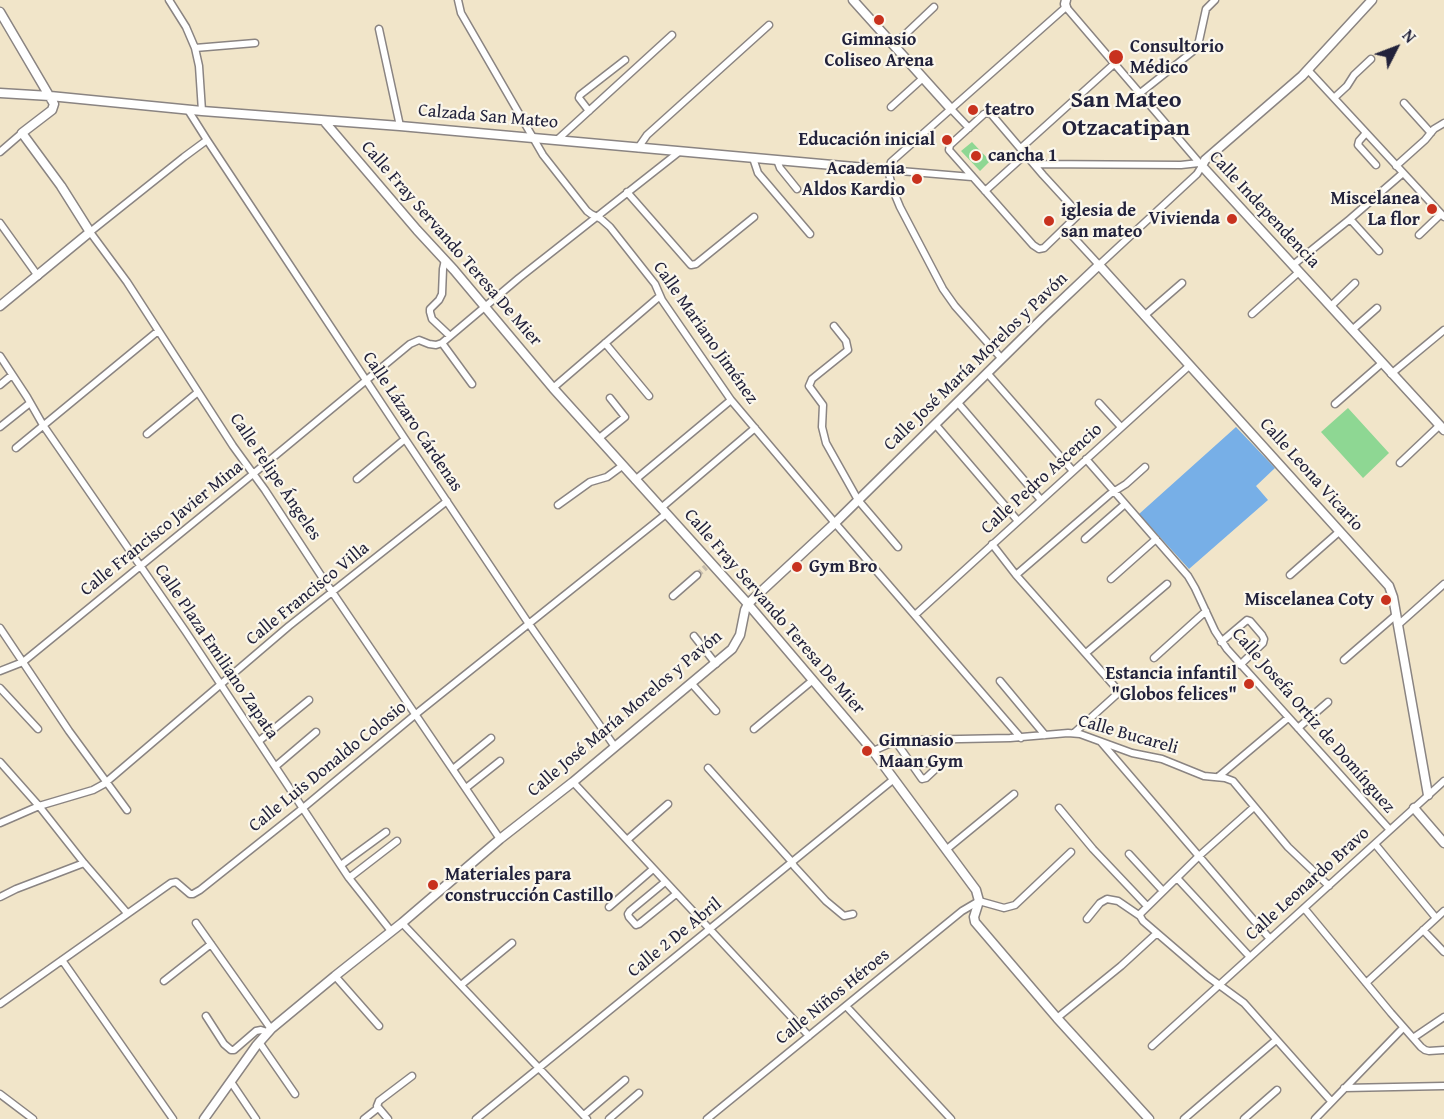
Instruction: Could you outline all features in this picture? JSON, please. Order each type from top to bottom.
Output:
[{"type":"main road","points":[[853,0],[951,109]]},
{"type":"main road","points":[[1200,165],[1308,70],[1372,0]]},
{"type":"main road","points":[[0,12],[54,104],[52,110],[22,133]]},
{"type":"main road","name":"Calzada San Mateo","points":[[0,93],[888,170]]},
{"type":"main road","name":"Calle Fray Servando Teresa De Mier","points":[[324,121],[598,440],[664,511],[708,565],[748,604],[873,752],[976,890],[979,901],[974,917],[975,922],[1149,1119]]},
{"type":"main road","name":"Calle Felipe Ángeles","points":[[22,133],[61,186],[90,232]]},
{"type":"main road","name":"Calle Independencia","points":[[1200,165],[1442,428]]},
{"type":"main road","points":[[0,306],[90,232]]},
{"type":"main road","name":"Calle Leona Vicario","points":[[1099,265],[1389,586],[1393,597],[1428,795]]},
{"type":"main road","name":"Calle José María Morelos y Pavón","points":[[204,1119],[269,1031],[732,649],[738,640],[748,604],[835,523],[1099,265]]},
{"type":"main road","points":[[1414,808],[1444,843]]},
{"type":"street","points":[[169,0],[186,27],[195,48],[199,66],[202,111]]},
{"type":"street","name":"Calle Mariano Jiménez","points":[[458,0],[461,13],[543,154],[587,211],[610,227],[655,284],[660,296],[731,400],[1021,738]]},
{"type":"street","points":[[1139,94],[1196,48],[1206,9],[1215,0]]},
{"type":"street","points":[[1002,359],[959,311],[943,289],[900,207],[888,170],[891,162],[1066,4]]},
{"type":"street","name":"Calle Independencia","points":[[1066,4],[1200,165]]},
{"type":"street","points":[[894,45],[934,8]]},
{"type":"street","points":[[638,148],[647,135],[769,25]]},
{"type":"street","points":[[380,29],[400,126]]},
{"type":"street","points":[[557,140],[672,35]]},
{"type":"street","points":[[195,48],[255,43]]},
{"type":"street","points":[[1334,98],[1371,59]]},
{"type":"street","points":[[589,111],[579,98],[580,94],[625,60]]},
{"type":"street","points":[[1021,148],[1114,64]]},
{"type":"street","points":[[1308,70],[1443,215],[1419,234]]},
{"type":"street","points":[[891,107],[923,78]]},
{"type":"street","points":[[1404,103],[1431,133]]},
{"type":"street","points":[[951,109],[969,128]]},
{"type":"street","name":"Calle Lázaro Cárdenas","points":[[188,110],[366,381],[529,624],[615,747]]},
{"type":"street","points":[[984,114],[990,114],[1021,148],[1077,212],[1077,216],[1042,249],[1036,248],[948,148],[984,114]]},
{"type":"street","points":[[1396,166],[1444,123]]},
{"type":"street","points":[[0,152],[22,133]]},
{"type":"street","points":[[1366,133],[1358,145],[1376,165]]},
{"type":"street","points":[[90,232],[207,140]]},
{"type":"street","points":[[472,384],[442,343],[679,152]]},
{"type":"street","points":[[985,191],[1026,154]]},
{"type":"street","points":[[753,158],[758,173],[810,234]]},
{"type":"street","points":[[777,160],[780,168],[797,189]]},
{"type":"street","points":[[1034,164],[1200,165]]},
{"type":"street","name":"Calle José María Morelos y Pavón","points":[[1099,265],[1197,174],[1200,165]]},
{"type":"street","name":"Calzada San Mateo","points":[[888,170],[972,177]]},
{"type":"street","points":[[1252,314],[1296,268],[1403,173]]},
{"type":"street","points":[[627,192],[691,265],[696,264],[754,217]]},
{"type":"street","points":[[1350,219],[1379,250]]},
{"type":"street","points":[[0,223],[38,276]]},
{"type":"street","name":"Calle Leona Vicario","points":[[1065,228],[1099,265]]},
{"type":"street","name":"Calle Felipe Ángeles","points":[[90,232],[127,282],[233,446],[500,839]]},
{"type":"street","points":[[445,260],[441,297],[430,312],[432,319],[450,336]]},
{"type":"street","points":[[1144,316],[1182,283]]},
{"type":"street","points":[[1330,306],[1355,283]]},
{"type":"street","points":[[553,388],[660,296]]},
{"type":"street","points":[[1352,330],[1377,308]]},
{"type":"street","points":[[834,326],[846,341],[848,350],[812,379],[809,386],[823,405],[822,428],[826,443],[858,500],[898,547]]},
{"type":"street","points":[[1391,374],[1444,330]]},
{"type":"street","points":[[16,448],[158,331]]},
{"type":"street","name":"Calle Francisco Javier Mina","points":[[0,671],[23,662],[410,344],[419,340],[436,345],[442,343]]},
{"type":"street","points":[[605,343],[649,396]]},
{"type":"street","name":"Calle Plaza Emiliano Zapata","points":[[0,356],[43,425],[186,632],[349,878],[391,931]]},
{"type":"street","points":[[1335,404],[1382,363]]},
{"type":"street","name":"Calle Pedro Ascencio","points":[[915,615],[1190,366]]},
{"type":"street","points":[[988,374],[1073,471]]},
{"type":"street","points":[[0,385],[12,375]]},
{"type":"street","points":[[147,434],[198,392]]},
{"type":"street","points":[[598,440],[625,417],[610,398]]},
{"type":"street","points":[[635,480],[731,400]]},
{"type":"street","points":[[0,427],[30,403]]},
{"type":"street","points":[[958,403],[1041,500]]},
{"type":"street","points":[[1099,403],[1121,428]]},
{"type":"street","points":[[935,424],[1018,521]]},
{"type":"street","name":"Calle Luis Donaldo Colosio","points":[[0,1004],[173,882],[179,884],[189,894],[200,890],[529,624],[664,511],[755,428]]},
{"type":"street","points":[[1400,463],[1442,428]]},
{"type":"street","points":[[357,479],[405,439]]},
{"type":"street","name":"Calle Josefa Ortiz de Domínguez","points":[[1086,459],[1188,576],[1221,642],[1390,830]]},
{"type":"street","points":[[558,505],[590,482],[607,477],[622,466]]},
{"type":"street","points":[[1016,575],[1144,467]]},
{"type":"street","name":"Calle Francisco Villa","points":[[0,823],[39,806],[93,790],[106,782],[288,626],[447,501]]},
{"type":"street","points":[[1085,539],[1125,504]]},
{"type":"street","points":[[1290,575],[1340,531]]},
{"type":"street","points":[[1111,579],[1156,539]]},
{"type":"street","points":[[992,544],[1117,691],[1116,695],[1074,733]]},
{"type":"street","points":[[673,596],[697,575]]},
{"type":"street","points":[[1086,653],[1167,584]]},
{"type":"street","points":[[1398,625],[1444,584]]},
{"type":"street","points":[[1154,658],[1206,611]]},
{"type":"street","points":[[1344,660],[1396,615]]},
{"type":"street","points":[[1221,642],[1247,620],[1262,635],[1263,643],[1240,665]]},
{"type":"street","points":[[0,628],[69,731],[128,810]]},
{"type":"street","points":[[693,636],[716,664]]},
{"type":"street","points":[[754,729],[813,680]]},
{"type":"street","points":[[1000,681],[1045,735]]},
{"type":"street","points":[[692,684],[716,711]]},
{"type":"street","points":[[0,688],[38,729]]},
{"type":"street","points":[[259,741],[309,700]]},
{"type":"street","points":[[1298,728],[1328,702]]},
{"type":"street","points":[[1218,777],[1288,718]]},
{"type":"street","points":[[276,766],[316,732]]},
{"type":"street","name":"Calle Bucareli","points":[[873,752],[889,744],[911,740],[1021,738],[1074,733],[1132,753],[1162,759],[1204,776],[1218,777],[1233,782],[1296,855],[1329,886]]},
{"type":"street","points":[[453,769],[491,738]]},
{"type":"street","points":[[1101,741],[1270,939]]},
{"type":"street","points":[[896,742],[924,779],[942,763]]},
{"type":"street","points":[[466,788],[500,761]]},
{"type":"street","points":[[912,764],[958,761]]},
{"type":"street","points":[[0,762],[127,913]]},
{"type":"street","points":[[708,768],[794,867],[839,913],[844,916],[852,914]]},
{"type":"street","name":"Calle 2 De Abril","points":[[476,1119],[894,779]]},
{"type":"street","name":"Calle Leonardo Bravo","points":[[1152,1046],[1444,781]]},
{"type":"street","points":[[573,782],[809,1036]]},
{"type":"street","points":[[946,849],[1014,794]]},
{"type":"street","points":[[627,840],[668,804]]},
{"type":"street","points":[[1059,807],[1093,849],[1147,906]]},
{"type":"street","points":[[1140,916],[1147,906],[1254,807]]},
{"type":"street","points":[[341,865],[386,831]]},
{"type":"street","points":[[349,878],[396,841]]},
{"type":"street","points":[[1375,844],[1436,918]]},
{"type":"street","points":[[979,901],[1004,908],[1015,905],[1071,852]]},
{"type":"street","points":[[1129,854],[1163,891]]},
{"type":"street","points":[[0,897],[84,863]]},
{"type":"street","points":[[609,907],[653,869]]},
{"type":"street","points":[[1177,878],[1250,957]]},
{"type":"street","points":[[665,882],[628,914],[636,925],[676,894]]},
{"type":"street","points":[[1088,919],[1100,903],[1107,899],[1118,900],[1140,916],[1220,986],[1244,1003],[1331,1101]]},
{"type":"street","name":"Calle Niños Héroes","points":[[707,1119],[962,911],[979,901]]},
{"type":"street","points":[[1304,908],[1403,1028],[1425,1050],[1444,1050]]},
{"type":"street","points":[[1366,983],[1444,910]]},
{"type":"street","points":[[196,923],[269,1031]]},
{"type":"street","points":[[402,923],[586,1117],[625,1080]]},
{"type":"street","points":[[1423,930],[1444,952]]},
{"type":"street","points":[[1058,1018],[1157,933]]},
{"type":"street","points":[[461,985],[512,943]]},
{"type":"street","points":[[164,981],[211,944]]},
{"type":"street","points":[[62,960],[173,1119]]},
{"type":"street","points":[[335,976],[379,1026]]},
{"type":"street","points":[[846,1006],[951,1119]]},
{"type":"street","points":[[206,1016],[224,1044],[231,1050],[234,1050],[256,1031],[269,1031]]},
{"type":"street","points":[[1413,1038],[1444,1017]]},
{"type":"street","points":[[1315,1119],[1403,1028]]},
{"type":"street","points":[[1184,1119],[1276,1040]]},
{"type":"street","points":[[259,1042],[296,1094]]},
{"type":"street","points":[[388,1119],[377,1106],[379,1101],[412,1076]]},
{"type":"street","points":[[231,1082],[256,1119]]},
{"type":"street","points":[[1344,1088],[1444,1086]]},
{"type":"street","points":[[1244,1119],[1277,1090]]},
{"type":"street","points":[[0,1094],[33,1119]]},
{"type":"street","points":[[609,1119],[639,1094]]},
{"type":"street","points":[[364,1119],[378,1108]]},
{"type":"green space","name":"cancha 1","points":[[972,142],[990,161],[980,171],[961,151]]},
{"type":"green space","points":[[1348,408],[1389,453],[1363,478],[1321,432]]},
{"type":"water","points":[[1236,427],[1275,468],[1256,486],[1268,500],[1189,569],[1139,514]]},
{"type":"tunnel","points":[[697,575],[706,567]]},
{"type":"place","name":"Gimnasio Coliseo Arena","points":[[879,20]]},
{"type":"place","name":"Consultorio Médico","points":[[1116,57]]},
{"type":"place","name":"teatro","points":[[973,110]]},
{"type":"place","name":"Educación inicial","points":[[947,140]]},
{"type":"place","name":"cancha 1","points":[[976,156]]},
{"type":"place","name":"Academia Aldos Kardio","points":[[917,179]]},
{"type":"place","name":"Miscelanea La flor","points":[[1432,209]]},
{"type":"place","name":"Vivienda","points":[[1232,219]]},
{"type":"place","name":"iglesia de san mateo","points":[[1049,221]]},
{"type":"place","name":"Gym Bro","points":[[797,567]]},
{"type":"place","name":"Miscelanea Coty","points":[[1386,600]]},
{"type":"place","name":"Estancia infantil \"Globos felices\"","points":[[1249,684]]},
{"type":"place","name":"Gimnasio Maan Gym","points":[[867,751]]},
{"type":"place","name":"Materiales para construcción Castillo","points":[[433,885]]},
{"type":"district","name":"San Mateo Otzacatipan","points":[[1126,115]]}]
